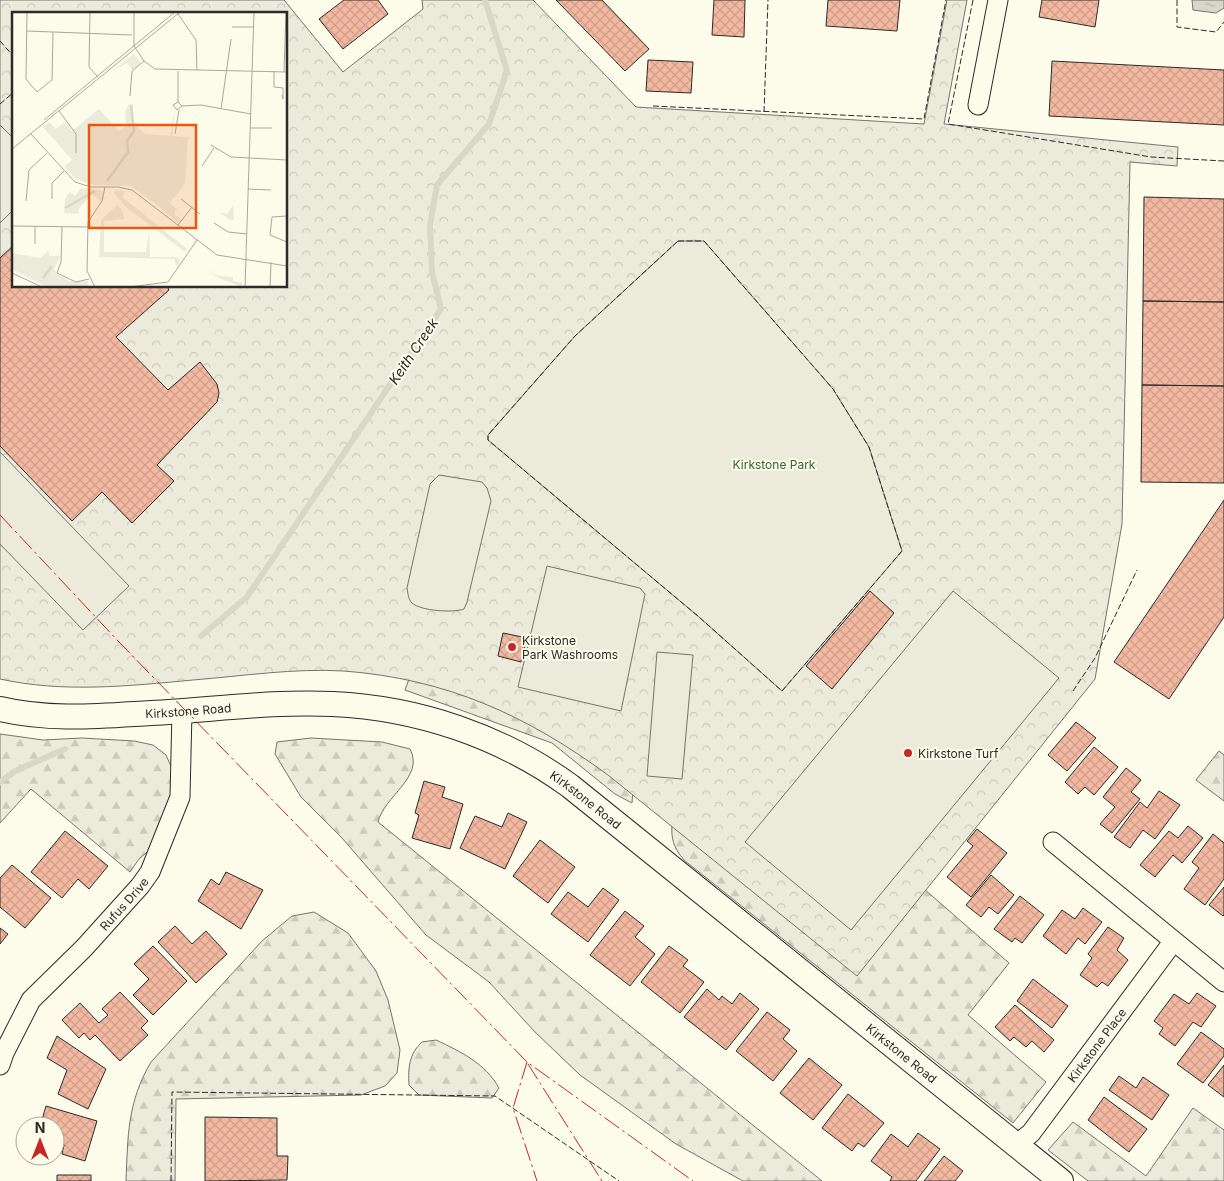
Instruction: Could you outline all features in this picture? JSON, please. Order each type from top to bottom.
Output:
[{"type":"street","points":[[978,105],[998,0]]},
{"type":"street","name":"Kirkstone Road","points":[[0,709],[24,715],[75,717],[287,704],[332,704],[376,707],[410,714],[453,726],[494,742],[552,773],[570,786],[1061,1181]]},
{"type":"street","name":"Rufus Drive","points":[[0,1065],[4,1053],[31,1000],[84,948],[140,886],[150,872],[180,797],[182,711]]},
{"type":"street","points":[[1053,842],[1224,982]]},
{"type":"street","name":"Kirkstone Place","points":[[1016,1145],[1031,1133],[1173,942]]},
{"type":"green space","name":"Kirkstone Park","points":[[0,0],[284,0],[343,72],[423,9],[422,0],[533,0],[636,107],[924,124],[947,0],[967,0],[944,124],[1178,147],[1177,166],[1130,162],[1122,524],[1095,679],[857,976],[608,775],[547,735],[516,718],[451,692],[417,682],[382,675],[325,670],[287,671],[96,687],[48,686],[0,679]]},
{"type":"green space","points":[[678,241],[704,241],[833,389],[869,447],[902,551],[782,691],[699,617],[488,440],[488,435],[575,336]]},
{"type":"green space","points":[[439,475],[482,482],[487,488],[491,501],[467,602],[464,609],[452,611],[416,606],[408,596],[407,588],[430,484]]},
{"type":"green space","points":[[547,566],[640,588],[645,594],[621,711],[518,687]]},
{"type":"green space","name":"Kirkstone Turf","points":[[953,591],[1059,678],[851,930],[745,842]]},
{"type":"green space","points":[[409,679],[637,732],[632,803],[615,794],[552,743],[405,690]]},
{"type":"green space","points":[[0,734],[43,740],[82,738],[134,741],[153,745],[166,755],[174,773],[179,801],[154,846],[139,859],[130,872],[31,789],[0,823]]},
{"type":"green space","points":[[311,738],[382,742],[410,749],[413,759],[412,769],[378,822],[822,1181],[743,1181],[676,1144],[580,1075],[535,1032],[489,982],[426,935],[342,838],[301,797],[275,754],[277,742]]},
{"type":"green space","points":[[1219,751],[1224,755],[1224,801],[1196,780]]},
{"type":"green space","points":[[672,822],[908,875],[1009,963],[968,1015],[1046,1082],[1013,1123],[684,860],[674,843]]},
{"type":"green space","points":[[314,912],[348,933],[376,971],[388,1000],[400,1050],[397,1073],[385,1086],[361,1095],[176,1099],[175,1181],[126,1181],[130,1120],[137,1092],[151,1062],[262,941],[292,916]]},
{"type":"green space","points":[[436,1040],[472,1059],[487,1072],[499,1088],[492,1098],[419,1095],[409,1085],[409,1067],[414,1051],[422,1042]]},
{"type":"green space","points":[[1193,1108],[1224,1130],[1224,1181],[1088,1181],[1048,1150],[1073,1122],[1146,1176]]},
{"type":"shaded area","points":[[0,125],[12,137],[12,211],[0,223]]},
{"type":"shaded area","points":[[0,452],[129,586],[83,630],[0,544]]},
{"type":"shaded area","points":[[657,652],[693,655],[682,779],[647,776]]},
{"type":"water","points":[[1192,0],[1224,0],[1224,8],[1216,13],[1193,10]]},
{"type":"building","points":[[344,0],[378,0],[388,14],[343,49],[319,19]]},
{"type":"building","points":[[556,0],[602,0],[649,49],[625,71]]},
{"type":"building","points":[[714,0],[745,0],[744,37],[712,35]]},
{"type":"building","points":[[828,0],[900,0],[897,31],[826,26]]},
{"type":"building","points":[[1042,0],[1099,0],[1095,27],[1039,17]]},
{"type":"building","points":[[648,60],[693,62],[691,93],[646,91]]},
{"type":"building","points":[[1052,61],[1224,70],[1224,125],[1049,116]]},
{"type":"building","points":[[1144,197],[1224,199],[1224,302],[1143,301]]},
{"type":"building","points":[[12,247],[12,288],[168,288],[169,290],[116,337],[168,390],[200,362],[217,384],[219,393],[217,402],[157,465],[174,481],[132,523],[102,492],[72,521],[0,446],[0,258]]},
{"type":"building","points":[[1143,301],[1224,302],[1224,386],[1142,385]]},
{"type":"building","points":[[1142,385],[1224,386],[1224,483],[1141,482]]},
{"type":"building","points":[[1224,500],[1224,617],[1169,699],[1114,662]]},
{"type":"building","points":[[870,591],[894,613],[832,689],[806,666]]},
{"type":"building","name":"Kirkstone Park Washrooms","points":[[503,633],[527,638],[521,662],[498,656]]},
{"type":"building","points":[[1076,722],[1096,738],[1067,771],[1048,755]]},
{"type":"building","points":[[1094,747],[1118,767],[1094,795],[1085,787],[1078,794],[1065,782]]},
{"type":"building","points":[[1126,768],[1141,780],[1131,792],[1140,799],[1112,833],[1100,824],[1115,807],[1103,797]]},
{"type":"building","points":[[424,781],[445,787],[442,797],[463,804],[450,849],[412,838],[419,815],[415,813]]},
{"type":"building","points":[[1159,791],[1180,805],[1155,839],[1143,830],[1130,848],[1114,837],[1140,802],[1147,808]]},
{"type":"building","points":[[508,813],[527,822],[505,869],[460,848],[475,816],[502,827]]},
{"type":"building","points":[[1188,826],[1203,838],[1182,863],[1173,855],[1155,877],[1140,865],[1169,831],[1178,838]]},
{"type":"building","points":[[977,829],[1007,853],[971,897],[947,877],[973,846],[967,841]]},
{"type":"building","points":[[65,831],[108,866],[89,889],[78,879],[62,898],[31,872]]},
{"type":"building","points":[[1213,834],[1224,843],[1224,879],[1205,905],[1184,889],[1199,868],[1192,862]]},
{"type":"building","points":[[540,840],[575,867],[548,903],[513,876]]},
{"type":"building","points":[[12,865],[51,898],[25,928],[0,907],[0,878]]},
{"type":"building","points":[[226,872],[263,890],[241,929],[198,901],[211,879],[219,885]]},
{"type":"building","points":[[991,875],[1014,895],[998,914],[989,907],[981,917],[966,905]]},
{"type":"building","points":[[1224,887],[1224,915],[1223,916],[1209,905]]},
{"type":"building","points":[[603,888],[619,900],[588,942],[551,914],[568,892],[588,907]]},
{"type":"building","points":[[1020,896],[1044,915],[1022,943],[1015,938],[1012,942],[994,929]]},
{"type":"building","points":[[1083,908],[1102,922],[1085,944],[1078,938],[1066,954],[1043,936],[1062,910],[1075,919]]},
{"type":"building","points":[[625,911],[644,926],[635,937],[655,954],[630,986],[590,955]]},
{"type":"building","points":[[175,926],[192,944],[206,931],[227,954],[196,983],[158,942]]},
{"type":"building","points":[[1108,927],[1124,938],[1117,950],[1128,960],[1108,986],[1102,982],[1097,987],[1080,975],[1092,958],[1088,954]]},
{"type":"building","points":[[0,928],[8,934],[0,944]]},
{"type":"building","points":[[153,946],[187,981],[153,1015],[133,995],[149,979],[134,964]]},
{"type":"building","points":[[669,946],[688,960],[683,966],[704,982],[680,1013],[641,982]]},
{"type":"building","points":[[1033,979],[1068,1006],[1052,1028],[1017,1001]]},
{"type":"building","points":[[707,989],[719,1000],[722,996],[732,1004],[740,993],[759,1009],[726,1050],[684,1017]]},
{"type":"building","points":[[120,992],[148,1021],[141,1028],[148,1035],[120,1061],[95,1035],[90,1040],[84,1033],[79,1038],[62,1020],[80,1003],[99,1023],[108,1015],[102,1009]]},
{"type":"building","points":[[1197,993],[1216,1006],[1201,1027],[1193,1022],[1175,1046],[1159,1034],[1163,1028],[1154,1021],[1174,994],[1189,1004]]},
{"type":"building","points":[[1015,1005],[1054,1040],[1044,1052],[1032,1041],[1026,1047],[1014,1037],[1010,1041],[995,1027]]},
{"type":"building","points":[[767,1012],[790,1030],[783,1039],[797,1051],[773,1081],[736,1051]]},
{"type":"building","points":[[1201,1032],[1224,1049],[1224,1056],[1203,1083],[1177,1064]]},
{"type":"building","points":[[57,1036],[106,1069],[88,1109],[58,1094],[67,1070],[47,1058]]},
{"type":"building","points":[[809,1058],[842,1085],[813,1120],[780,1093]]},
{"type":"building","points":[[1224,1065],[1224,1097],[1208,1085]]},
{"type":"building","points":[[1119,1076],[1136,1088],[1143,1077],[1169,1095],[1152,1120],[1109,1090]]},
{"type":"building","points":[[848,1094],[884,1123],[864,1147],[858,1143],[852,1151],[822,1128]]},
{"type":"building","points":[[1104,1097],[1147,1129],[1129,1152],[1088,1120]]},
{"type":"building","points":[[46,1106],[97,1121],[85,1161],[65,1155],[65,1116],[43,1116]]},
{"type":"building","points":[[205,1117],[277,1118],[277,1156],[288,1156],[287,1180],[205,1181]]},
{"type":"building","points":[[918,1133],[940,1149],[916,1181],[890,1181],[892,1177],[871,1161],[891,1134],[908,1147]]},
{"type":"building","points":[[944,1156],[963,1171],[955,1181],[924,1181]]},
{"type":"building","points":[[57,1175],[91,1175],[91,1181],[57,1181]]},
{"type":"waterway","name":"Keith Creek","points":[[201,636],[247,597],[441,309],[432,272],[430,225],[437,185],[489,124],[507,71],[485,0]]},
{"type":"waterway","name":"Keith Creek","points":[[0,782],[15,771],[65,749]]},
{"type":"fence","points":[[764,112],[768,0]]},
{"type":"fence","points":[[653,106],[924,119],[946,0]]},
{"type":"fence","points":[[973,0],[948,124],[1151,157],[1224,161]]},
{"type":"fence","points":[[1177,0],[1177,27],[1216,32],[1224,22]]},
{"type":"fence","points":[[0,41],[12,55]]},
{"type":"fence","points":[[0,104],[12,94]]},
{"type":"fence","points":[[678,241],[704,241],[833,389],[869,447],[902,551],[782,691],[699,617],[488,440],[488,435],[575,336],[678,241]]},
{"type":"fence","points":[[1073,691],[1095,658],[1137,570]]},
{"type":"fence","points":[[171,1181],[172,1092],[495,1096],[619,1181]]},
{"type":"power","points":[[0,515],[119,642],[527,1062],[693,1181]]},
{"type":"power","points":[[527,1062],[513,1108],[537,1181]]},
{"type":"power","points":[[528,1064],[602,1181]]},
{"type":"place","name":"Kirkstone Park Washrooms","points":[[512,647]]},
{"type":"place","name":"Kirkstone Turf","points":[[908,753]]}]
